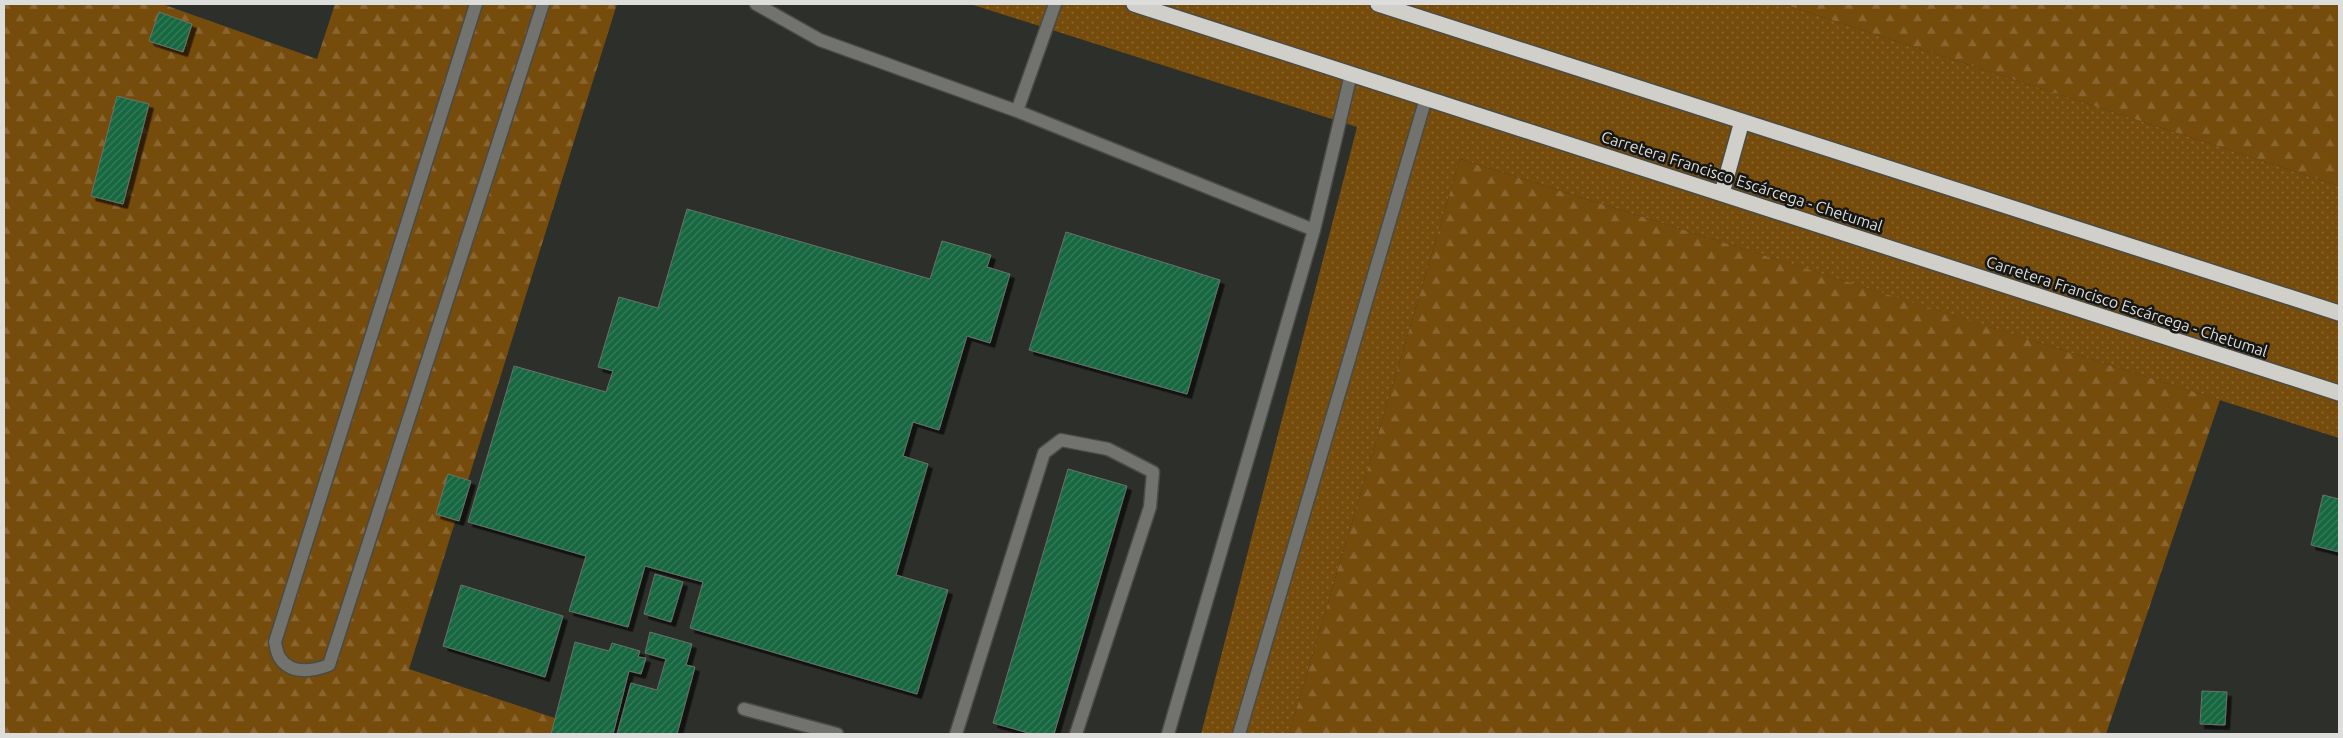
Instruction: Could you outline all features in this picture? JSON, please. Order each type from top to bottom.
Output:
[{"type":"highway","name":"Carretera Francisco Escárcega - Chetumal","points":[[1134,4],[2339,393]]},
{"type":"highway","points":[[1378,4],[2339,313]]},
{"type":"highway","points":[[1722,193],[1742,121]]},
{"type":"street","points":[[476,4],[275,642],[280,658],[294,669],[312,671],[329,665],[543,4]]},
{"type":"street","points":[[756,4],[820,40],[1017,111],[1314,230]]},
{"type":"street","points":[[1017,111],[1055,4]]},
{"type":"street","points":[[1168,734],[1314,230],[1351,74]]},
{"type":"street","points":[[1240,734],[1426,98]]},
{"type":"street","points":[[956,734],[1044,454],[1061,440],[1108,449],[1153,472],[1150,507],[1076,734]]},
{"type":"street","points":[[744,709],[837,734]]},
{"type":"green space","points":[[4,4],[162,4],[317,59],[335,4],[617,4],[409,669],[602,734],[4,734]]},
{"type":"green space","points":[[970,4],[1783,4],[2339,186],[2339,438],[1460,159],[1289,734],[1201,734],[1357,127]]},
{"type":"green space","points":[[1783,4],[2339,4],[2339,186]]},
{"type":"green space","points":[[1460,159],[2220,400],[2106,734],[1289,734]]},
{"type":"building","points":[[159,12],[192,24],[183,52],[149,41]]},
{"type":"building","points":[[117,96],[149,104],[123,204],[91,196]]},
{"type":"building","points":[[687,209],[930,279],[942,241],[991,255],[987,267],[1010,274],[990,343],[967,336],[939,430],[913,422],[903,456],[928,464],[896,575],[948,590],[917,694],[690,628],[703,582],[645,566],[628,627],[569,611],[586,556],[468,522],[514,366],[606,392],[613,371],[598,367],[619,297],[658,308]]},
{"type":"building","points":[[1066,232],[1220,280],[1187,394],[1029,350]]},
{"type":"building","points":[[1068,469],[1127,486],[1054,734],[1032,734],[993,723]]},
{"type":"building","points":[[448,474],[471,481],[459,521],[436,514]]},
{"type":"building","points":[[2323,495],[2339,499],[2339,552],[2311,545]]},
{"type":"building","points":[[655,574],[683,582],[671,622],[644,614]]},
{"type":"building","points":[[461,585],[563,616],[545,677],[443,646]]},
{"type":"building","points":[[650,632],[692,644],[686,665],[695,667],[677,734],[617,734],[631,683],[657,690],[666,659],[645,653]]},
{"type":"building","points":[[575,642],[609,651],[612,643],[640,651],[638,657],[646,658],[641,674],[629,671],[613,734],[551,734]]},
{"type":"building","points":[[2202,691],[2227,692],[2225,725],[2200,724]]}]
